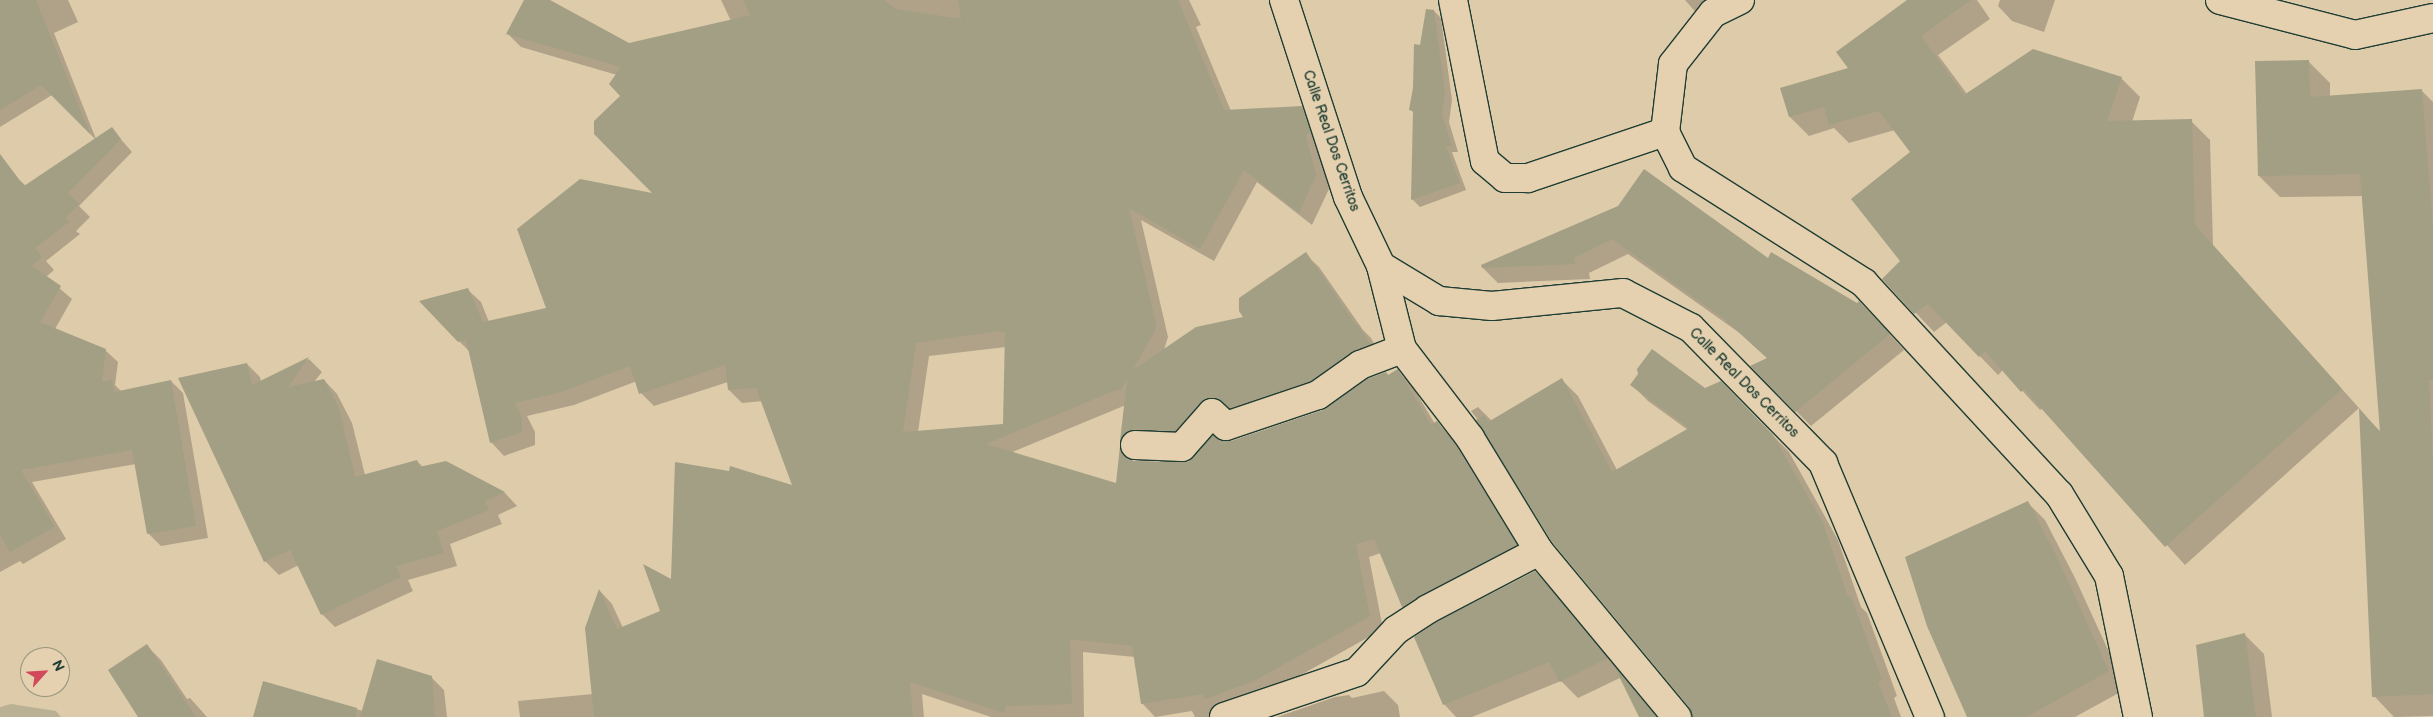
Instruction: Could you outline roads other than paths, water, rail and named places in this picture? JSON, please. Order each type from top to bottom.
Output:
[{"type":"street","name":"Calle Real Dos Cerritos","points":[[1284,0],[1348,197],[1381,266],[1439,300],[1492,306],[1622,293],[1691,328],[1823,463],[1930,717]]},
{"type":"street","points":[[1453,0],[1485,161],[1505,178],[1528,178],[1665,132]]},
{"type":"street","points":[[1740,0],[1713,13],[1674,64],[1665,132],[1683,168],[1864,283],[2059,494],[2109,576],[2138,717]]},
{"type":"street","points":[[2220,0],[2355,35],[2433,18]]},
{"type":"street","points":[[1381,266],[1402,350],[1470,438],[1539,552],[1677,717]]},
{"type":"street","points":[[1135,445],[1182,447],[1212,414],[1226,426],[1318,396],[1360,365],[1402,350]]},
{"type":"street","points":[[1224,717],[1356,672],[1396,630],[1428,610],[1539,552]]}]
